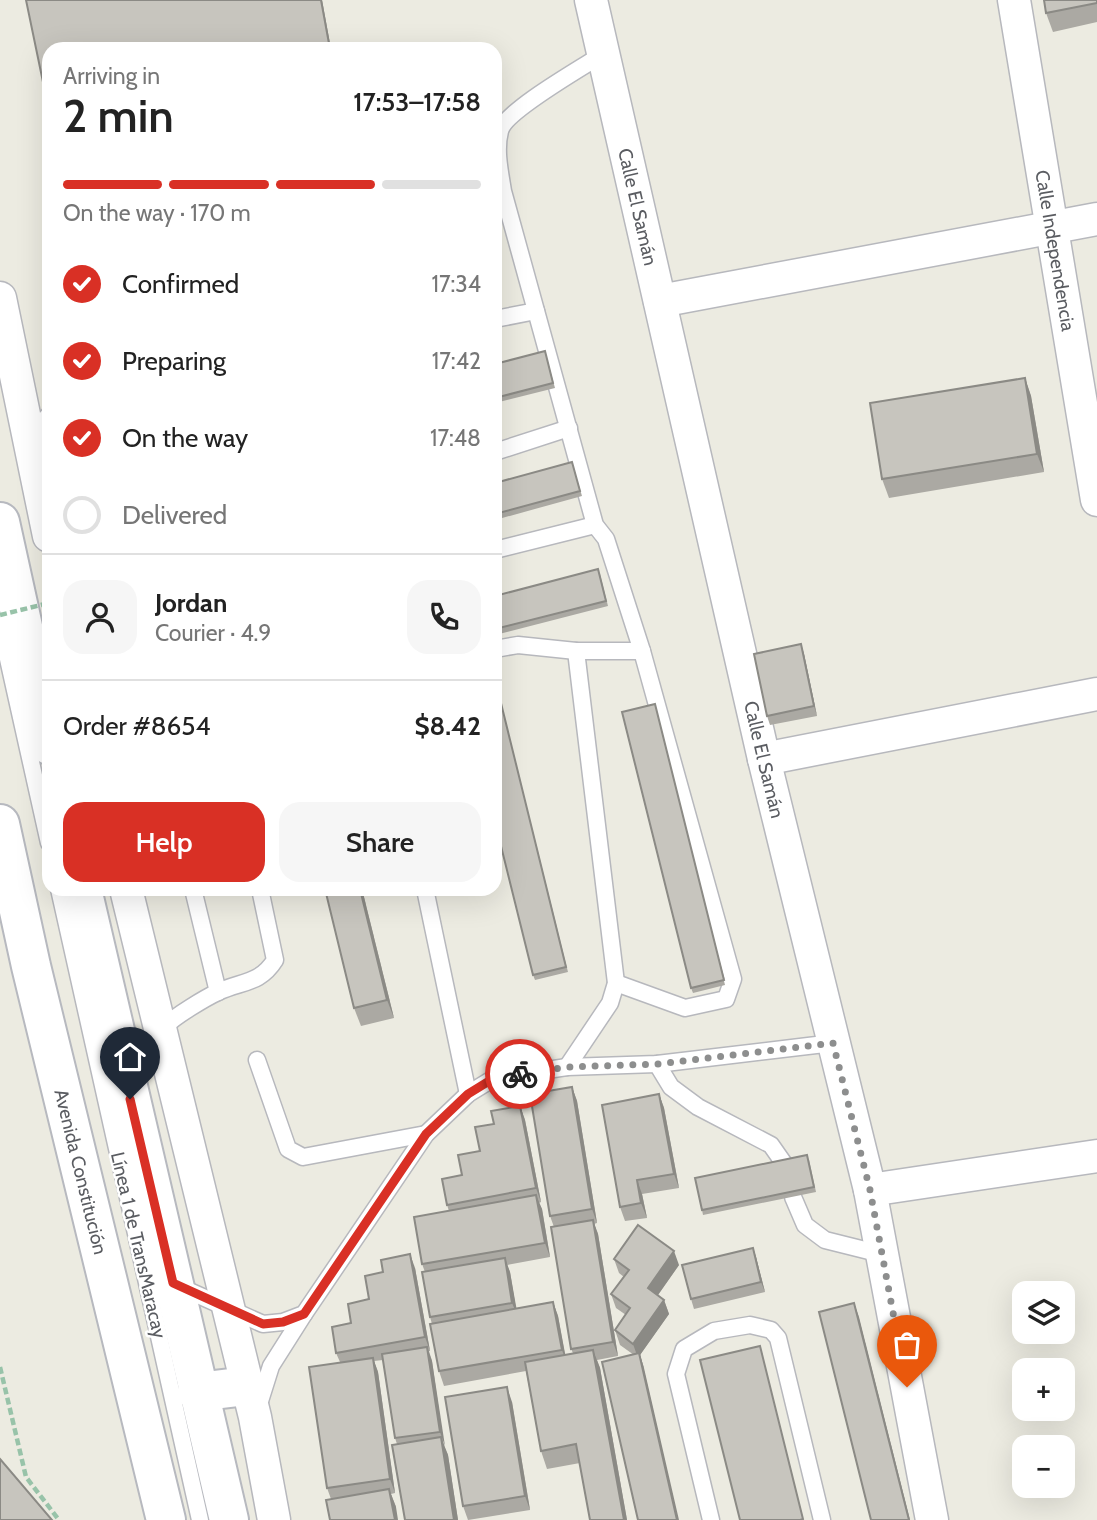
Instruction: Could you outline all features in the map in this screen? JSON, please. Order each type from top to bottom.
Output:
[{"type":"street","name":"Calle El Samán","points":[[591,0],[764,759],[870,1190],[932,1520]]},
{"type":"street","name":"Calle Independencia","points":[[1014,0],[1097,500]]},
{"type":"street","points":[[660,301],[1097,219]]},
{"type":"street","points":[[0,298],[10,388],[39,426],[42,459]]},
{"type":"street","points":[[0,522],[42,714]]},
{"type":"street","points":[[764,759],[1097,694]]},
{"type":"street","name":"Avenida Constitución","points":[[0,824],[31,966],[166,1520]]},
{"type":"street","points":[[84,896],[197,1392],[229,1520]]},
{"type":"street","points":[[128,896],[230,1310],[274,1520]]},
{"type":"street","points":[[0,901],[31,966]]},
{"type":"street","points":[[870,1190],[1097,1156]]},
{"type":"street","points":[[197,1392],[251,1401]]},
{"type":"lane","points":[[502,126],[511,114],[603,54]]},
{"type":"lane","points":[[502,184],[502,212],[536,311],[595,525],[606,539],[642,651],[733,979],[726,999],[685,1008],[616,983]]},
{"type":"lane","points":[[502,318],[536,311]]},
{"type":"lane","points":[[502,450],[569,428]]},
{"type":"lane","points":[[502,548],[595,525]]},
{"type":"lane","points":[[0,623],[42,812]]},
{"type":"lane","points":[[502,648],[518,645],[576,651],[642,651]]},
{"type":"lane","points":[[567,1067],[610,1003],[616,983],[576,651]]},
{"type":"lane","name":"Línea 1 de TransMaracay","points":[[61,896],[200,1520]]},
{"type":"lane","points":[[195,896],[218,992]]},
{"type":"lane","points":[[162,1040],[167,1026],[218,992],[260,978],[275,960],[261,896]]},
{"type":"lane","points":[[426,896],[468,1094]]},
{"type":"lane","points":[[251,1401],[304,1314],[426,1134],[468,1094],[494,1078],[567,1067],[657,1064],[833,1043]]},
{"type":"lane","points":[[257,1060],[288,1149],[303,1157],[426,1134]]},
{"type":"lane","points":[[657,1064],[671,1087],[698,1107],[771,1145],[785,1165]]},
{"type":"lane","points":[[793,1197],[805,1225],[825,1240],[881,1254]]},
{"type":"lane","points":[[173,1283],[263,1324],[283,1322],[304,1314]]},
{"type":"lane","points":[[710,1520],[676,1374],[684,1349],[714,1331],[750,1325],[771,1330],[778,1338],[822,1520]]},
{"type":"path","points":[[0,615],[42,605]]},
{"type":"path","points":[[0,1367],[26,1477],[58,1520]]},
{"type":"building","points":[[26,0],[321,0],[329,42],[42,42],[42,77]]},
{"type":"building","points":[[1044,0],[1097,0],[1097,3],[1046,13]]},
{"type":"building","points":[[545,351],[553,383],[502,396],[502,362]]},
{"type":"building","points":[[1025,378],[1037,454],[882,479],[870,403]]},
{"type":"building","points":[[572,462],[580,491],[502,512],[502,481]]},
{"type":"building","points":[[598,569],[606,601],[502,627],[502,594]]},
{"type":"building","points":[[801,644],[814,706],[767,716],[754,654]]},
{"type":"building","points":[[655,704],[724,980],[691,988],[622,712]]},
{"type":"building","points":[[502,707],[566,967],[533,975],[502,850]]},
{"type":"building","points":[[327,896],[362,896],[387,1000],[354,1008]]},
{"type":"building","points":[[572,1087],[592,1209],[550,1216],[530,1094]]},
{"type":"building","points":[[659,1094],[674,1174],[637,1180],[641,1203],[620,1207],[602,1105]]},
{"type":"building","points":[[520,1106],[536,1188],[447,1205],[442,1179],[462,1175],[458,1155],[480,1151],[475,1127],[494,1124],[491,1111]]},
{"type":"building","points":[[807,1155],[814,1187],[702,1210],[695,1178]]},
{"type":"building","points":[[536,1195],[545,1243],[422,1264],[414,1217]]},
{"type":"building","points":[[593,1220],[613,1342],[571,1349],[551,1227]]},
{"type":"building","points":[[638,1225],[674,1251],[648,1288],[664,1300],[633,1344],[615,1330],[630,1308],[611,1294],[629,1270],[614,1259]]},
{"type":"building","points":[[753,1248],[761,1282],[691,1299],[682,1265]]},
{"type":"building","points":[[410,1254],[425,1337],[336,1353],[332,1327],[351,1323],[348,1304],[369,1299],[365,1276],[383,1272],[381,1260]]},
{"type":"building","points":[[505,1258],[512,1303],[430,1317],[422,1272]]},
{"type":"building","points":[[553,1302],[562,1350],[439,1371],[430,1324]]},
{"type":"building","points":[[854,1303],[909,1520],[871,1520],[819,1312]]},
{"type":"building","points":[[760,1346],[803,1519],[800,1520],[740,1520],[700,1360]]},
{"type":"building","points":[[427,1347],[440,1432],[395,1438],[382,1354]]},
{"type":"building","points":[[593,1350],[624,1520],[590,1520],[576,1444],[541,1451],[525,1362]]},
{"type":"building","points":[[639,1353],[677,1520],[638,1520],[602,1362]]},
{"type":"building","points":[[373,1358],[390,1479],[327,1488],[309,1367]]},
{"type":"building","points":[[507,1387],[525,1496],[463,1506],[445,1397]]},
{"type":"building","points":[[441,1437],[454,1520],[405,1520],[392,1445]]},
{"type":"building","points":[[0,1459],[52,1520],[0,1520]]},
{"type":"building","points":[[389,1489],[395,1520],[330,1520],[326,1500]]},
{"type":"way so far","points":[[520,1074],[567,1067],[657,1064],[833,1043],[870,1190],[907,1387]]},
{"type":"route","points":[[130,1099],[173,1283],[263,1324],[283,1322],[304,1314],[426,1134],[468,1094],[494,1078],[520,1074]]}]
